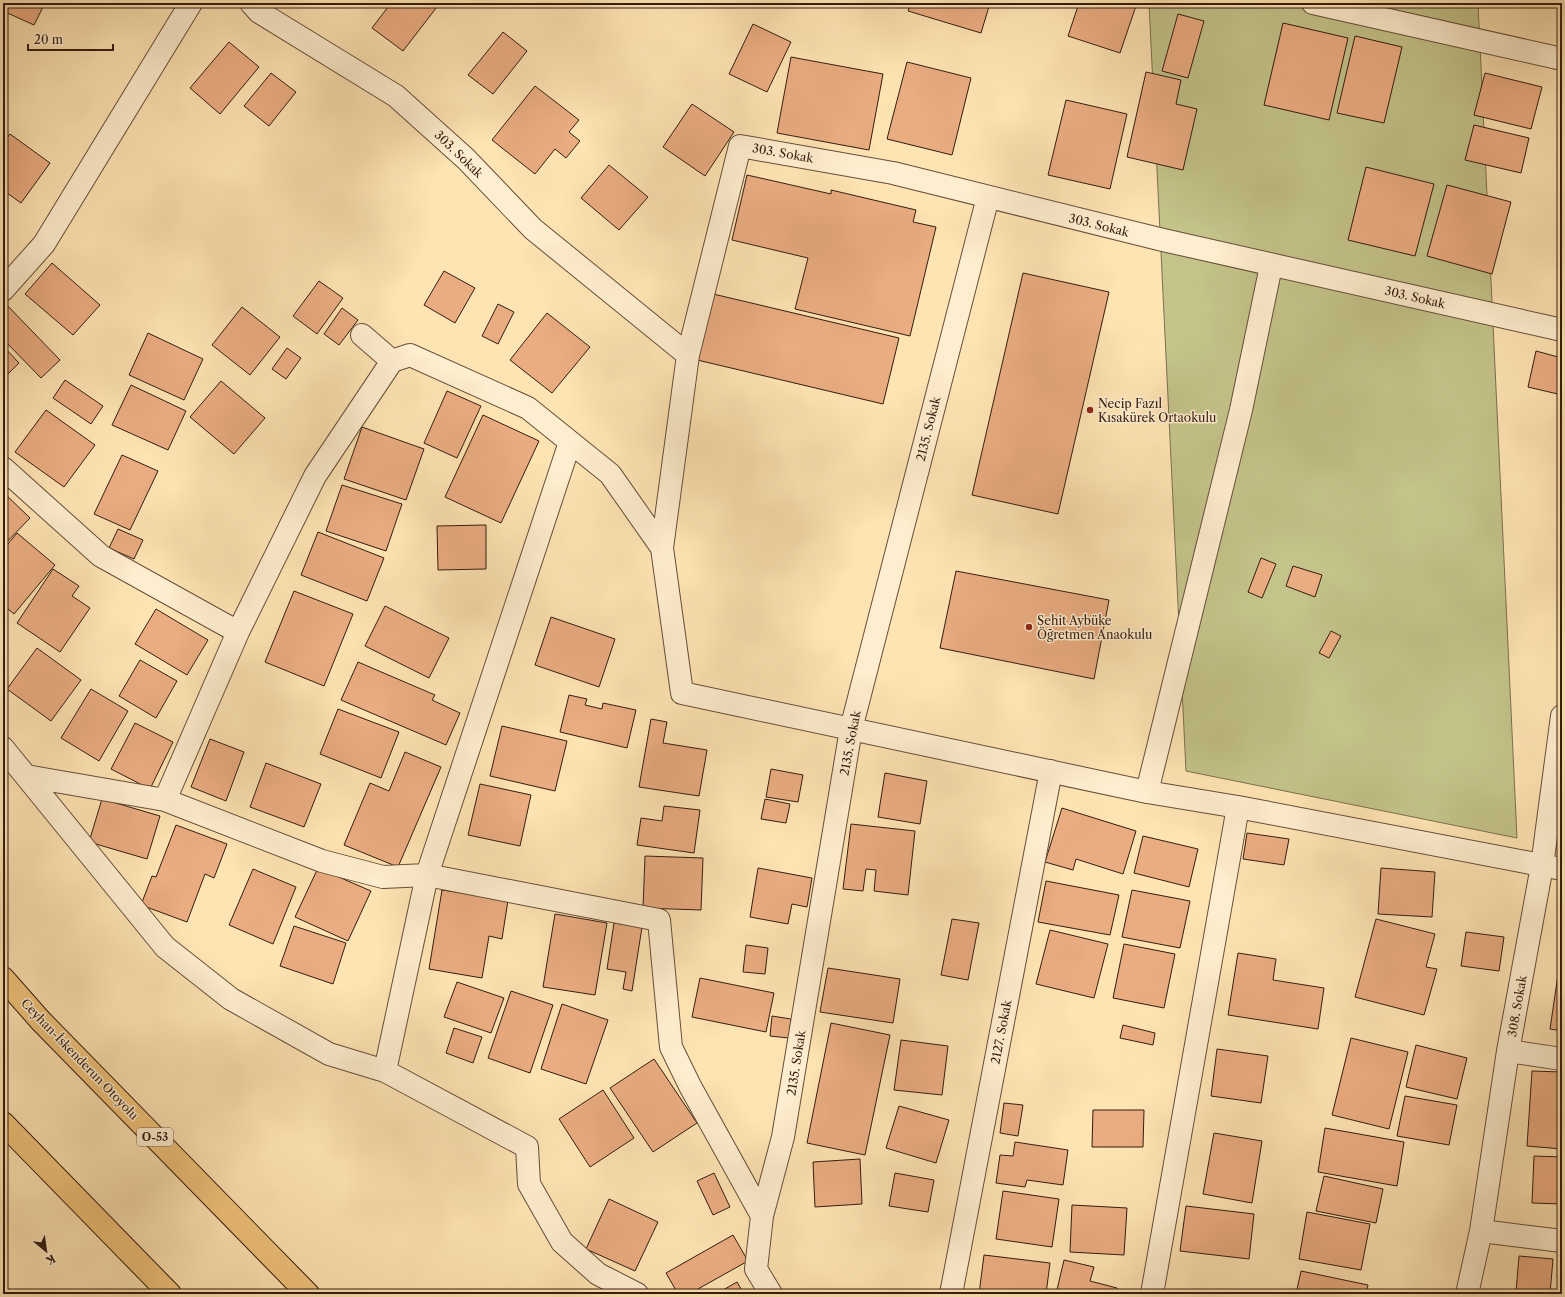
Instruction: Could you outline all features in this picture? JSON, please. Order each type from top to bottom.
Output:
[{"type":"highway","name":"Ceyhan-İskenderun Otoyolu","points":[[3,978],[40,1020],[308,1294]]},
{"type":"highway","points":[[3,1123],[170,1294]]},
{"type":"street","points":[[3,290],[44,244],[191,3]]},
{"type":"street","name":"303. Sokak","points":[[251,3],[259,12],[396,96],[466,159],[533,228],[688,355],[740,146],[893,173],[1271,266],[1363,285],[1562,330]]},
{"type":"street","points":[[1313,3],[1562,59]]},
{"type":"street","name":"2135. Sokak","points":[[771,1294],[756,1269],[762,1216],[783,1137],[851,729],[988,197]]},
{"type":"street","points":[[1147,792],[1241,410],[1271,266]]},
{"type":"street","points":[[362,335],[392,361]]},
{"type":"street","points":[[165,800],[238,632],[315,476],[392,361],[410,355],[528,408],[610,474],[662,548]]},
{"type":"street","points":[[688,355],[662,548],[682,693],[1147,792],[1238,807],[1552,868]]},
{"type":"street","points":[[385,1071],[427,875],[570,442]]},
{"type":"street","points":[[3,468],[101,556],[238,632]]},
{"type":"street","name":"308. Sokak","points":[[1467,1294],[1481,1231],[1508,1051],[1552,868],[1562,716]]},
{"type":"street","points":[[3,748],[165,947],[231,999],[329,1054],[385,1071],[527,1147],[529,1184],[562,1242],[598,1274],[637,1294]]},
{"type":"street","name":"2127. Sokak","points":[[951,1294],[1051,771]]},
{"type":"street","points":[[26,776],[165,800],[322,861],[383,878],[427,875],[659,920],[671,1047],[690,1086],[762,1216]]},
{"type":"street","points":[[1152,1294],[1238,807]]},
{"type":"street","points":[[1508,1051],[1562,1059]]},
{"type":"street","points":[[1481,1231],[1562,1241]]},
{"type":"green space","points":[[1149,3],[1478,3],[1517,838],[1186,771]]},
{"type":"building","points":[[3,3],[45,3],[34,25],[3,11]]},
{"type":"building","points":[[391,3],[440,3],[403,51],[372,28]]},
{"type":"building","points":[[911,3],[990,3],[981,33],[908,11]]},
{"type":"building","points":[[1079,3],[1137,3],[1120,53],[1068,36]]},
{"type":"building","points":[[1178,14],[1204,21],[1188,78],[1162,71]]},
{"type":"building","points":[[1283,23],[1348,38],[1329,120],[1264,105]]},
{"type":"building","points":[[753,24],[791,42],[767,92],[729,74]]},
{"type":"building","points":[[503,32],[527,51],[493,94],[468,75]]},
{"type":"building","points":[[1355,36],[1402,47],[1384,123],[1337,113]]},
{"type":"building","points":[[229,42],[259,67],[220,114],[190,88]]},
{"type":"building","points":[[791,57],[883,74],[869,150],[777,133]]},
{"type":"building","points":[[907,62],[971,78],[952,155],[887,139]]},
{"type":"building","points":[[1146,72],[1181,80],[1176,104],[1197,109],[1183,170],[1127,157]]},
{"type":"building","points":[[271,73],[296,92],[269,126],[244,106]]},
{"type":"building","points":[[1485,73],[1542,87],[1531,129],[1474,115]]},
{"type":"building","points":[[535,86],[579,120],[569,132],[580,141],[566,158],[555,149],[535,174],[492,140]]},
{"type":"building","points":[[1066,100],[1127,114],[1110,189],[1048,175]]},
{"type":"building","points":[[692,104],[734,132],[705,176],[663,147]]},
{"type":"building","points":[[1474,125],[1529,138],[1521,173],[1465,160]]},
{"type":"building","points":[[10,134],[50,163],[21,203],[3,190],[3,143]]},
{"type":"building","points":[[609,165],[648,197],[619,230],[581,198]]},
{"type":"building","points":[[1366,167],[1434,184],[1415,256],[1348,240]]},
{"type":"building","points":[[747,175],[831,194],[831,190],[916,210],[913,222],[936,227],[910,336],[795,309],[808,258],[732,240]]},
{"type":"building","points":[[1447,185],[1511,202],[1492,274],[1427,256]]},
{"type":"building","points":[[52,263],[100,305],[73,335],[25,294]]},
{"type":"building","points":[[444,271],[475,288],[455,323],[424,305]]},
{"type":"building","points":[[1023,273],[1109,292],[1058,514],[972,495]]},
{"type":"building","points":[[319,281],[343,298],[317,334],[293,316]]},
{"type":"building","points":[[709,293],[899,338],[883,404],[693,359]]},
{"type":"building","points":[[3,301],[60,360],[41,378],[3,339]]},
{"type":"building","points":[[498,304],[514,312],[498,344],[482,336]]},
{"type":"building","points":[[242,307],[280,337],[250,375],[212,345]]},
{"type":"building","points":[[342,308],[358,320],[339,345],[324,334]]},
{"type":"building","points":[[547,313],[590,347],[552,393],[510,360]]},
{"type":"building","points":[[148,333],[203,359],[184,400],[129,375]]},
{"type":"building","points":[[3,346],[19,363],[3,379]]},
{"type":"building","points":[[287,348],[301,358],[286,379],[272,369]]},
{"type":"building","points":[[1536,351],[1562,358],[1562,395],[1528,387]]},
{"type":"building","points":[[65,380],[103,406],[91,424],[53,398]]},
{"type":"building","points":[[221,381],[265,418],[234,454],[190,417]]},
{"type":"building","points":[[131,385],[186,411],[168,450],[112,425]]},
{"type":"building","points":[[447,391],[481,406],[457,458],[424,443]]},
{"type":"building","points":[[46,410],[95,445],[64,487],[15,452]]},
{"type":"building","points":[[483,415],[539,441],[501,523],[445,497]]},
{"type":"building","points":[[362,427],[424,449],[406,500],[344,479]]},
{"type":"building","points":[[122,455],[158,471],[130,530],[94,514]]},
{"type":"building","points":[[342,485],[402,504],[386,551],[326,531]]},
{"type":"building","points":[[3,492],[30,518],[3,546]]},
{"type":"building","points":[[486,525],[486,569],[438,570],[437,526]]},
{"type":"building","points":[[118,529],[143,540],[134,559],[109,548]]},
{"type":"building","points":[[318,532],[384,558],[367,601],[301,575]]},
{"type":"building","points":[[17,533],[55,565],[14,614],[3,605],[3,550]]},
{"type":"building","points":[[1261,558],[1276,564],[1262,598],[1248,592]]},
{"type":"building","points":[[1293,566],[1322,575],[1315,597],[1286,586]]},
{"type":"building","points":[[53,569],[79,586],[72,596],[90,608],[60,652],[17,623]]},
{"type":"building","points":[[956,571],[1109,600],[1094,679],[940,648]]},
{"type":"building","points":[[294,591],[353,614],[324,686],[265,662]]},
{"type":"building","points":[[385,606],[449,638],[429,678],[365,646]]},
{"type":"building","points":[[156,609],[208,640],[187,675],[135,644]]},
{"type":"building","points":[[551,617],[615,639],[599,687],[535,665]]},
{"type":"building","points":[[1331,631],[1341,636],[1329,658],[1319,653]]},
{"type":"building","points":[[37,648],[81,680],[51,721],[7,689]]},
{"type":"building","points":[[140,660],[177,681],[156,718],[119,696]]},
{"type":"building","points":[[358,662],[435,695],[432,700],[460,713],[446,745],[341,700]]},
{"type":"building","points":[[91,689],[128,711],[99,761],[61,738]]},
{"type":"building","points":[[569,695],[587,699],[585,705],[602,709],[603,703],[636,710],[627,748],[560,732]]},
{"type":"building","points":[[338,709],[399,732],[381,778],[320,754]]},
{"type":"building","points":[[651,719],[667,722],[663,743],[707,750],[699,796],[639,787]]},
{"type":"building","points":[[135,723],[173,742],[150,789],[111,769]]},
{"type":"building","points":[[502,726],[567,741],[555,791],[490,776]]},
{"type":"building","points":[[210,739],[244,752],[226,801],[191,787]]},
{"type":"building","points":[[405,752],[441,767],[398,867],[344,845],[370,783],[389,791]]},
{"type":"building","points":[[266,763],[321,784],[304,827],[250,807]]},
{"type":"building","points":[[771,769],[803,775],[798,802],[766,797]]},
{"type":"building","points":[[885,773],[927,781],[920,824],[878,817]]},
{"type":"building","points":[[480,784],[531,795],[520,846],[468,835]]},
{"type":"building","points":[[102,799],[160,816],[147,859],[89,842]]},
{"type":"building","points":[[765,799],[790,804],[786,823],[761,819]]},
{"type":"building","points":[[664,806],[700,810],[694,853],[637,845],[641,818],[662,821]]},
{"type":"building","points":[[1062,808],[1136,831],[1123,874],[1076,859],[1073,870],[1045,862]]},
{"type":"building","points":[[851,824],[915,831],[908,895],[874,891],[876,870],[866,869],[863,891],[843,889]]},
{"type":"building","points":[[176,825],[227,844],[214,878],[205,874],[187,922],[141,905],[152,876],[156,877]]},
{"type":"building","points":[[1247,833],[1289,839],[1284,865],[1243,859]]},
{"type":"building","points":[[1143,836],[1198,849],[1189,887],[1134,873]]},
{"type":"building","points":[[645,856],[703,858],[701,910],[643,908]]},
{"type":"building","points":[[318,868],[371,891],[348,941],[295,917]]},
{"type":"building","points":[[758,868],[812,878],[807,907],[792,904],[788,924],[750,917]]},
{"type":"building","points":[[1381,868],[1435,872],[1432,917],[1378,914]]},
{"type":"building","points":[[253,869],[296,887],[273,944],[229,925]]},
{"type":"building","points":[[1046,881],[1119,895],[1110,935],[1038,922]]},
{"type":"building","points":[[442,890],[508,900],[502,939],[489,936],[482,978],[429,969]]},
{"type":"building","points":[[1132,890],[1190,901],[1180,948],[1122,937]]},
{"type":"building","points":[[555,914],[607,923],[595,995],[543,987]]},
{"type":"building","points":[[952,919],[979,923],[968,980],[941,975]]},
{"type":"building","points":[[1376,919],[1435,934],[1426,967],[1437,969],[1424,1015],[1355,997]]},
{"type":"building","points":[[614,923],[642,927],[632,991],[623,989],[626,972],[607,969]]},
{"type":"building","points":[[294,926],[346,943],[333,984],[280,966]]},
{"type":"building","points":[[1562,927],[1562,948],[1558,948]]},
{"type":"building","points":[[1050,930],[1108,944],[1094,998],[1036,984]]},
{"type":"building","points":[[1466,932],[1504,937],[1499,971],[1461,966]]},
{"type":"building","points":[[1124,944],[1175,954],[1164,1008],[1113,998]]},
{"type":"building","points":[[746,945],[768,948],[765,974],[743,972]]},
{"type":"building","points":[[1238,953],[1276,959],[1273,980],[1324,988],[1318,1029],[1228,1015]]},
{"type":"building","points":[[828,968],[900,979],[893,1023],[820,1012]]},
{"type":"building","points":[[1559,968],[1562,968],[1562,1031],[1550,1029]]},
{"type":"building","points":[[700,978],[774,993],[766,1032],[692,1017]]},
{"type":"building","points":[[457,982],[504,998],[491,1033],[444,1017]]},
{"type":"building","points":[[511,991],[553,1005],[530,1073],[488,1058]]},
{"type":"building","points":[[562,1004],[608,1020],[586,1084],[541,1069]]},
{"type":"building","points":[[772,1016],[791,1019],[789,1038],[770,1036]]},
{"type":"building","points":[[831,1023],[890,1035],[865,1155],[807,1143]]},
{"type":"building","points":[[1123,1025],[1155,1033],[1153,1045],[1120,1038]]},
{"type":"building","points":[[454,1028],[482,1037],[473,1063],[446,1053]]},
{"type":"building","points":[[1351,1038],[1408,1052],[1389,1129],[1332,1115]]},
{"type":"building","points":[[901,1040],[948,1046],[942,1095],[894,1090]]},
{"type":"building","points":[[1416,1045],[1467,1058],[1457,1099],[1406,1087]]},
{"type":"building","points":[[1217,1049],[1268,1056],[1261,1103],[1211,1096]]},
{"type":"building","points":[[654,1059],[697,1123],[653,1152],[610,1088]]},
{"type":"building","points":[[1532,1071],[1562,1072],[1562,1149],[1527,1146]]},
{"type":"building","points":[[603,1090],[634,1138],[590,1167],[559,1119]]},
{"type":"building","points":[[1405,1096],[1457,1105],[1449,1145],[1397,1136]]},
{"type":"building","points":[[1004,1103],[1023,1105],[1018,1136],[1000,1133]]},
{"type":"building","points":[[899,1106],[949,1120],[936,1163],[886,1148]]},
{"type":"building","points":[[1093,1110],[1144,1110],[1143,1147],[1092,1147]]},
{"type":"building","points":[[1325,1128],[1404,1142],[1397,1186],[1318,1172]]},
{"type":"building","points":[[1214,1133],[1262,1141],[1252,1203],[1203,1194]]},
{"type":"building","points":[[1015,1142],[1068,1150],[1063,1185],[1027,1180],[1025,1187],[996,1183],[1000,1155],[1013,1156]]},
{"type":"building","points":[[1534,1156],[1562,1157],[1562,1204],[1532,1203]]},
{"type":"building","points":[[860,1159],[862,1204],[815,1207],[813,1162]]},
{"type":"building","points":[[714,1173],[730,1207],[713,1215],[697,1181]]},
{"type":"building","points":[[895,1173],[934,1180],[928,1212],[889,1206]]},
{"type":"building","points":[[1324,1176],[1383,1189],[1376,1223],[1316,1211]]},
{"type":"building","points":[[1003,1191],[1059,1199],[1052,1247],[996,1239]]},
{"type":"building","points":[[609,1199],[658,1222],[635,1271],[586,1249]]},
{"type":"building","points":[[1072,1205],[1127,1208],[1124,1255],[1070,1252]]},
{"type":"building","points":[[1186,1206],[1254,1214],[1249,1259],[1180,1251]]},
{"type":"building","points":[[1307,1212],[1370,1224],[1361,1270],[1299,1259]]},
{"type":"building","points":[[733,1235],[748,1261],[689,1294],[678,1294],[666,1273]]},
{"type":"building","points":[[984,1255],[1050,1263],[1046,1294],[979,1294]]},
{"type":"building","points":[[1519,1256],[1553,1259],[1550,1294],[1516,1292]]},
{"type":"building","points":[[1064,1260],[1094,1267],[1090,1281],[1117,1288],[1116,1294],[1056,1294]]},
{"type":"building","points":[[1301,1271],[1368,1285],[1366,1294],[1296,1294]]},
{"type":"building","points":[[737,1282],[744,1294],[716,1294]]},
{"type":"place","name":"Necip Fazıl Kısakürek Ortaokulu","points":[[1090,410]]},
{"type":"place","name":"Şehit Aybüke Öğretmen Anaokulu","points":[[1029,627]]}]
